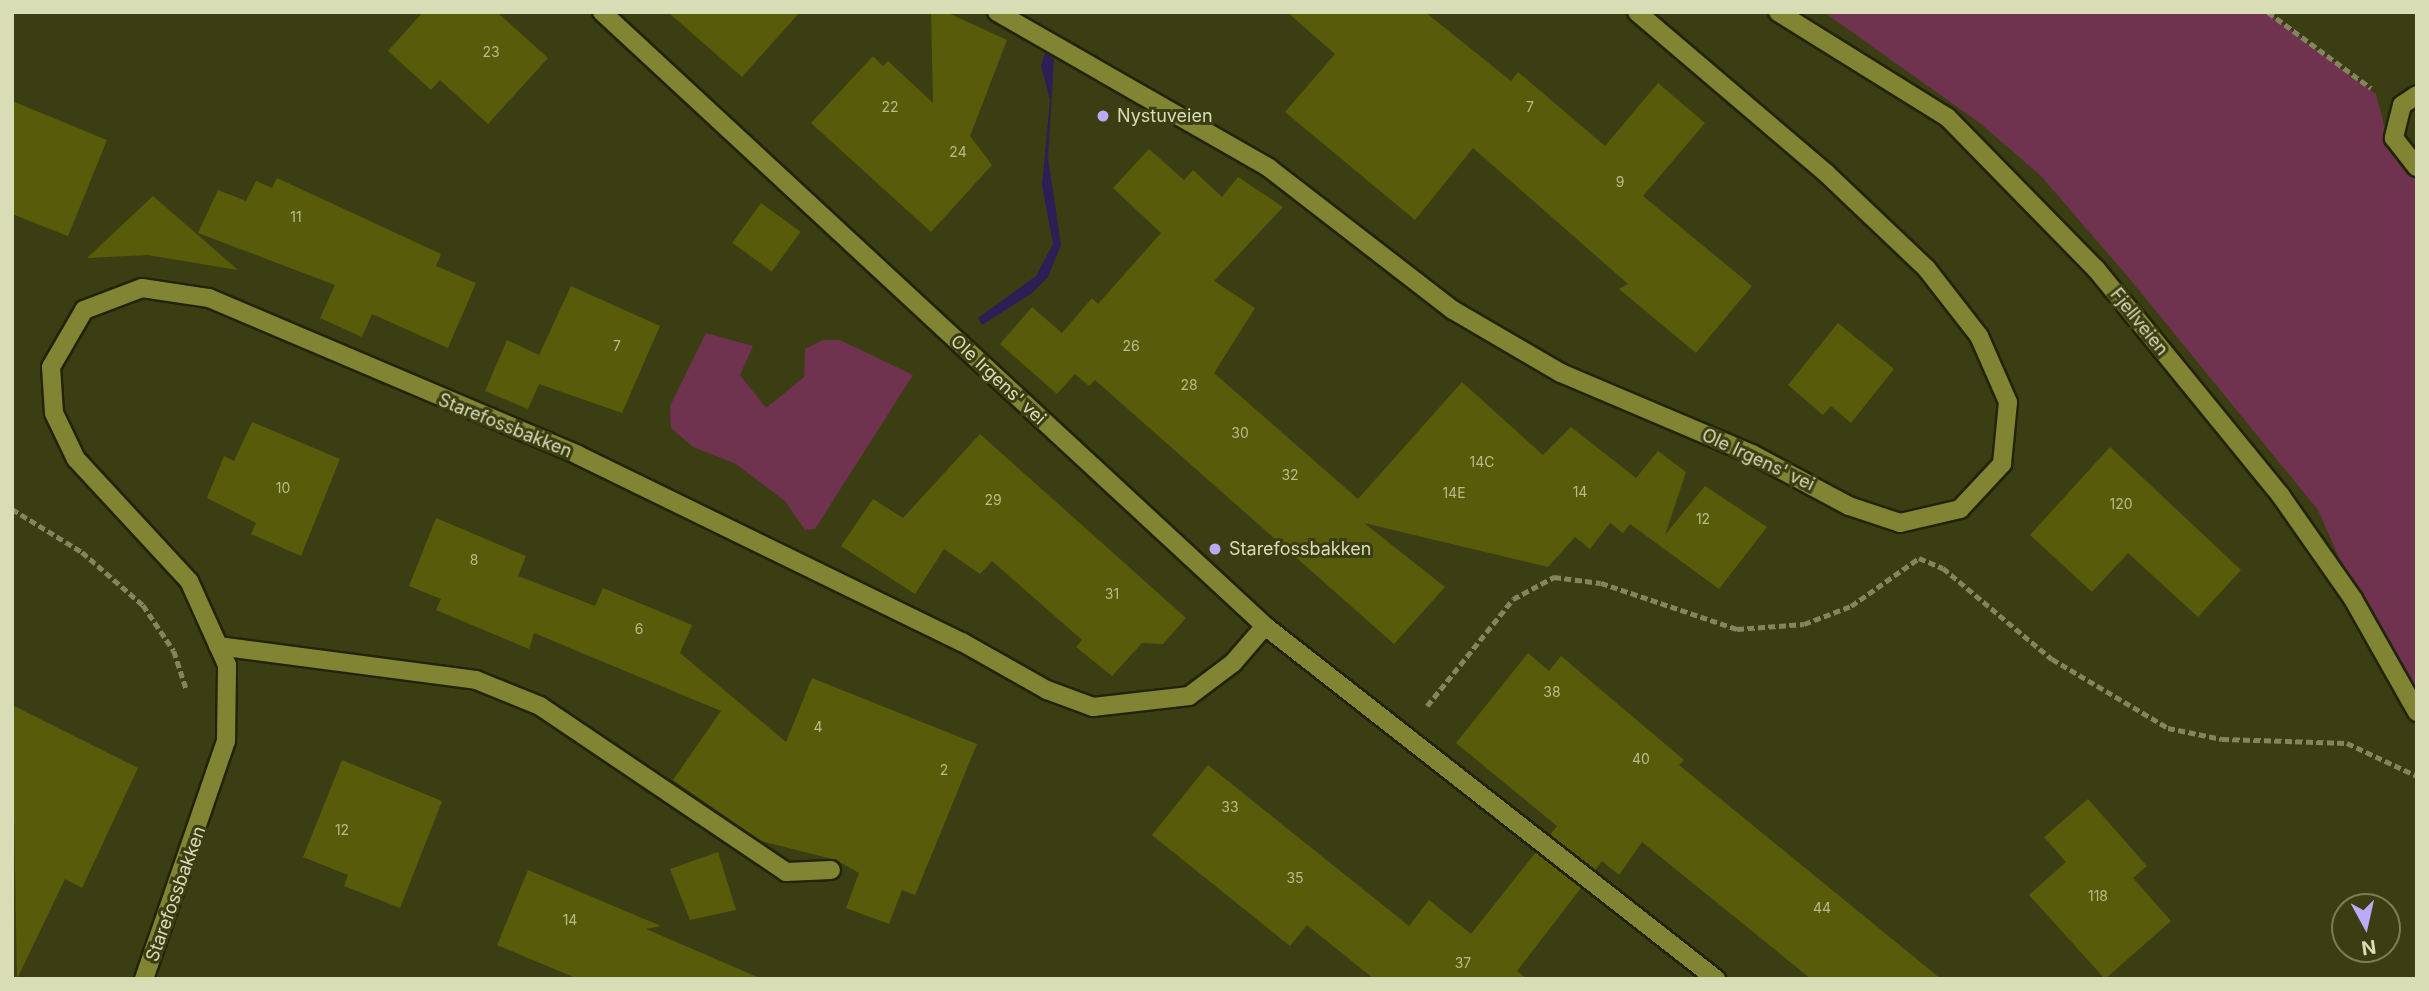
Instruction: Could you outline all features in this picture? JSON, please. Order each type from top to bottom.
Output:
[{"type":"street","name":"Ole Irgens' vei","points":[[602,12],[1265,626],[1408,732],[1716,979]]},
{"type":"street","name":"Ole Irgens' vei","points":[[997,12],[1269,168],[1453,310],[1561,373],[1752,454],[1849,506],[1900,523],[1960,509],[2002,464],[2008,402],[1979,336],[1926,268],[1826,173],[1637,12]]},
{"type":"street","name":"Fjellveien","points":[[1778,12],[1947,117],[2087,260],[2281,496],[2353,598],[2417,712]]},
{"type":"street","points":[[2409,100],[2394,138],[2417,167]]},
{"type":"street","name":"Starefossbakken","points":[[145,979],[226,741],[227,665],[189,581],[76,460],[54,413],[51,367],[83,310],[142,288],[209,298],[578,455],[962,642],[1047,690],[1093,707],[1189,696],[1233,663],[1265,626]]},
{"type":"street","points":[[218,646],[477,680],[540,706],[786,872],[831,870]]},
{"type":"path","points":[[2267,12],[2351,76],[2409,100]]},
{"type":"path","points":[[12,509],[82,552],[143,605],[174,651],[188,698]]},
{"type":"path","points":[[1408,732],[1513,599],[1554,577],[1601,583],[1737,629],[1804,624],[1851,606],[1919,558],[1943,568],[2052,659],[2168,728],[2222,739],[2347,743],[2417,776]]},
{"type":"shaded area","points":[[1824,12],[2267,12],[2376,94],[2391,152],[2417,179],[2417,703],[2368,624],[2318,510],[2129,278],[2041,176],[1981,124]]},
{"type":"shaded area","points":[[1045,53],[1054,59],[1048,158],[1061,245],[1048,277],[1032,293],[982,325],[978,318],[1036,276],[1053,244],[1042,185],[1050,100],[1041,66]]},
{"type":"shaded area","points":[[706,333],[753,346],[740,375],[766,408],[804,377],[805,349],[823,340],[840,340],[913,375],[815,529],[805,530],[785,501],[736,464],[693,447],[671,428],[670,406]]},
{"type":"building","points":[[423,12],[497,12],[548,58],[488,124],[440,80],[431,90],[388,51]]},
{"type":"building","points":[[668,12],[800,12],[742,77]]},
{"type":"building","points":[[931,12],[946,12],[1007,40],[970,136],[992,165],[931,232],[811,123],[873,56],[883,66],[888,61],[933,103]]},
{"type":"building","points":[[1287,12],[1425,12],[1511,81],[1518,72],[1605,146],[1658,83],[1705,123],[1643,196],[1752,286],[1696,353],[1619,289],[1628,284],[1473,148],[1415,220],[1285,112],[1335,54]]},
{"type":"building","points":[[12,101],[107,140],[68,236],[12,214]]},
{"type":"building","points":[[1149,149],[1184,180],[1193,170],[1222,197],[1238,177],[1283,207],[1214,281],[1255,308],[1214,373],[1358,499],[1462,382],[1543,455],[1571,427],[1636,478],[1658,451],[1686,472],[1665,535],[1705,486],[1767,527],[1719,589],[1630,524],[1623,533],[1610,523],[1590,549],[1575,537],[1548,567],[1364,523],[1445,587],[1394,644],[1095,380],[1089,386],[1075,374],[1057,394],[1000,344],[1032,307],[1062,333],[1092,298],[1098,304],[1161,233],[1113,188]]},
{"type":"building","points":[[277,178],[441,254],[436,266],[476,283],[448,348],[372,314],[362,337],[320,318],[335,285],[198,233],[218,190],[246,201],[256,181],[272,188]]},
{"type":"building","points":[[153,196],[238,270],[148,255],[87,258]]},
{"type":"building","points":[[761,203],[801,232],[772,271],[732,243]]},
{"type":"building","points":[[571,286],[660,326],[622,413],[539,384],[528,409],[485,391],[507,340],[539,355]]},
{"type":"building","points":[[1838,323],[1894,369],[1851,423],[1831,406],[1823,415],[1788,385]]},
{"type":"building","points":[[252,422],[340,459],[301,556],[251,534],[256,523],[207,498],[224,456],[234,461]]},
{"type":"building","points":[[980,434],[1186,618],[1163,644],[1142,643],[1112,676],[1076,647],[1082,640],[992,561],[980,574],[944,549],[915,594],[841,546],[873,499],[903,518]]},
{"type":"building","points":[[2110,447],[2241,570],[2198,617],[2128,553],[2092,592],[2030,535]]},
{"type":"building","points":[[436,518],[526,556],[518,576],[595,606],[603,588],[692,625],[680,653],[786,742],[812,678],[977,744],[915,895],[902,890],[889,924],[846,908],[859,873],[836,860],[761,841],[673,780],[721,711],[534,633],[529,649],[436,610],[441,599],[409,586]]},
{"type":"building","points":[[1528,653],[1549,671],[1561,656],[1684,760],[1679,765],[1941,979],[1811,979],[1642,842],[1619,875],[1602,861],[1595,870],[1550,835],[1557,826],[1456,743]]},
{"type":"building","points":[[12,705],[138,768],[82,888],[65,879],[17,979]]},
{"type":"building","points":[[342,760],[442,801],[400,908],[344,886],[348,875],[303,857]]},
{"type":"building","points":[[1208,765],[1409,926],[1429,900],[1471,934],[1536,852],[1581,888],[1517,971],[1527,979],[1374,979],[1307,925],[1290,946],[1152,835]]},
{"type":"building","points":[[2088,799],[2147,866],[2133,878],[2171,921],[2105,979],[2029,895],[2066,862],[2044,837]]},
{"type":"building","points":[[718,852],[736,910],[690,920],[670,869]]},
{"type":"building","points":[[528,870],[661,926],[646,929],[762,979],[578,979],[497,945]]},
{"type":"place","name":"Nystuveien","points":[[1103,116]]},
{"type":"place","name":"Starefossbakken","points":[[1215,549]]}]
